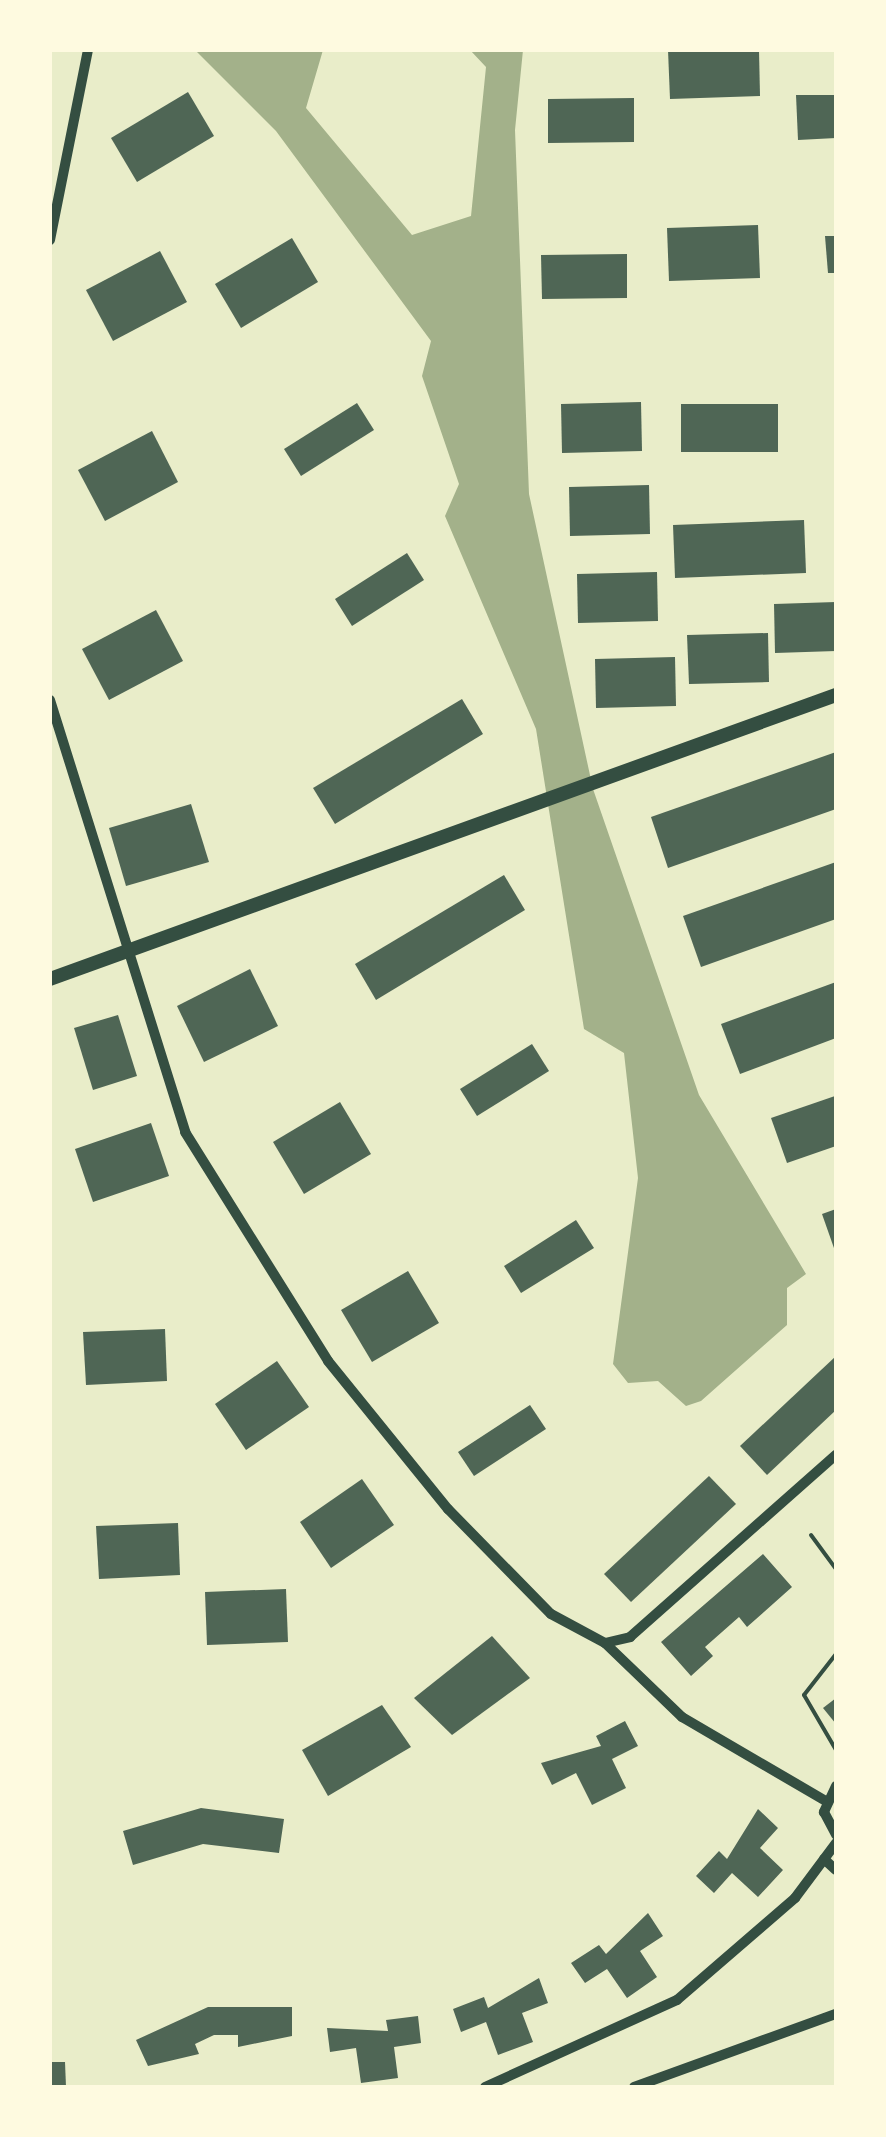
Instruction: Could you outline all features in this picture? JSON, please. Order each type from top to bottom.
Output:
[{"type":"main road","points":[[50,978],[836,695]]},
{"type":"street","points":[[50,240],[88,50]]},
{"type":"street","points":[[50,700],[185,1132],[328,1362],[460,1522],[552,1614],[605,1643],[682,1717],[826,1801],[836,1835]]},
{"type":"street","points":[[605,1643],[655,1621],[836,1455]]},
{"type":"street","points":[[826,1801],[836,1786]]},
{"type":"street","points":[[485,2087],[508,2084],[677,2000],[795,1898],[836,1844]]},
{"type":"street","points":[[824,1859],[836,1870]]},
{"type":"street","points":[[634,2087],[836,2014]]},
{"type":"path","points":[[810,1535],[836,1569]]},
{"type":"path","points":[[836,1654],[804,1695],[836,1750]]},
{"type":"shaded area","points":[[195,50],[323,50],[306,108],[412,235],[471,216],[486,67],[470,50],[523,50],[515,130],[529,494],[593,789],[699,1095],[806,1274],[787,1288],[787,1325],[701,1401],[686,1406],[658,1381],[628,1383],[613,1364],[638,1178],[624,1053],[584,1029],[536,729],[445,516],[459,484],[422,376],[431,341],[276,131]]},
{"type":"building","points":[[668,50],[759,50],[760,96],[670,99]]},
{"type":"building","points":[[188,92],[214,136],[137,182],[111,138]]},
{"type":"building","points":[[796,95],[836,95],[836,138],[798,140]]},
{"type":"building","points":[[634,98],[634,142],[548,143],[548,99]]},
{"type":"building","points":[[758,225],[760,278],[669,281],[667,228]]},
{"type":"building","points":[[825,236],[836,236],[836,273],[828,273]]},
{"type":"building","points":[[292,238],[318,282],[241,328],[215,284]]},
{"type":"building","points":[[160,251],[187,302],[113,341],[86,290]]},
{"type":"building","points":[[627,254],[627,298],[542,299],[541,255]]},
{"type":"building","points":[[641,402],[642,451],[562,453],[561,404]]},
{"type":"building","points":[[357,403],[374,430],[301,476],[284,449]]},
{"type":"building","points":[[681,404],[778,404],[778,452],[681,452]]},
{"type":"building","points":[[152,431],[178,482],[105,521],[78,470]]},
{"type":"building","points":[[649,485],[650,534],[570,536],[569,487]]},
{"type":"building","points":[[804,520],[806,573],[675,578],[673,525]]},
{"type":"building","points":[[407,553],[424,580],[352,626],[335,599]]},
{"type":"building","points":[[657,572],[658,621],[578,623],[577,574]]},
{"type":"building","points":[[836,602],[836,651],[775,653],[774,604]]},
{"type":"building","points":[[156,610],[183,661],[109,700],[82,649]]},
{"type":"building","points":[[768,633],[769,682],[689,684],[687,635]]},
{"type":"building","points":[[675,657],[676,706],[596,708],[595,659]]},
{"type":"building","points":[[462,699],[483,734],[335,824],[313,788]]},
{"type":"building","points":[[836,752],[836,809],[668,868],[651,817]]},
{"type":"building","points":[[191,804],[209,862],[126,886],[109,828]]},
{"type":"building","points":[[836,862],[836,919],[701,967],[683,916]]},
{"type":"building","points":[[504,875],[525,910],[376,1000],[355,964]]},
{"type":"building","points":[[250,969],[278,1026],[204,1062],[177,1006]]},
{"type":"building","points":[[836,982],[836,1038],[740,1074],[721,1024]]},
{"type":"building","points":[[118,1015],[137,1076],[93,1090],[74,1028]]},
{"type":"building","points":[[532,1044],[549,1071],[477,1116],[460,1089]]},
{"type":"building","points":[[835,1096],[836,1146],[787,1163],[771,1118]]},
{"type":"building","points":[[340,1102],[371,1154],[304,1194],[273,1142]]},
{"type":"building","points":[[151,1123],[169,1176],[93,1202],[75,1149]]},
{"type":"building","points":[[836,1209],[836,1251],[835,1251],[822,1214]]},
{"type":"building","points":[[576,1220],[594,1248],[521,1293],[504,1266]]},
{"type":"building","points":[[408,1271],[439,1323],[372,1362],[341,1310]]},
{"type":"building","points":[[165,1329],[167,1381],[86,1385],[83,1332]]},
{"type":"building","points":[[836,1356],[836,1410],[767,1475],[740,1446]]},
{"type":"building","points":[[277,1361],[309,1407],[246,1450],[215,1404]]},
{"type":"building","points":[[530,1405],[546,1429],[474,1476],[458,1452]]},
{"type":"building","points":[[709,1476],[736,1504],[631,1602],[604,1574]]},
{"type":"building","points":[[362,1479],[394,1525],[331,1568],[300,1522]]},
{"type":"building","points":[[178,1523],[180,1575],[99,1579],[96,1526]]},
{"type":"building","points":[[763,1554],[792,1587],[747,1627],[739,1617],[705,1647],[713,1656],[691,1676],[661,1642]]},
{"type":"building","points":[[286,1589],[288,1642],[207,1645],[205,1592]]},
{"type":"building","points":[[492,1636],[530,1678],[452,1735],[414,1698]]},
{"type":"building","points":[[836,1698],[836,1724],[823,1708]]},
{"type":"building","points":[[382,1705],[411,1747],[328,1796],[302,1750]]},
{"type":"building","points":[[625,1721],[638,1746],[612,1759],[626,1788],[592,1805],[576,1773],[552,1785],[541,1763],[601,1746],[596,1736]]},
{"type":"building","points":[[201,1808],[284,1819],[279,1853],[203,1844],[133,1865],[123,1831]]},
{"type":"building","points":[[758,1809],[778,1828],[760,1848],[783,1870],[758,1897],[732,1873],[714,1893],[696,1876],[719,1851],[727,1859]]},
{"type":"building","points":[[648,1913],[663,1936],[640,1951],[657,1977],[627,1998],[607,1969],[585,1983],[571,1963],[599,1945],[606,1954]]},
{"type":"building","points":[[539,1978],[548,2003],[522,2013],[533,2042],[498,2055],[486,2022],[461,2032],[453,2009],[484,1997],[488,2008]]},
{"type":"building","points":[[208,2007],[292,2007],[292,2036],[238,2047],[238,2035],[214,2035],[195,2044],[199,2054],[148,2066],[136,2040]]},
{"type":"building","points":[[418,2016],[421,2043],[394,2047],[398,2078],[361,2083],[356,2048],[330,2052],[327,2028],[388,2031],[386,2020]]},
{"type":"building","points":[[50,2062],[65,2062],[66,2087],[50,2087]]}]
